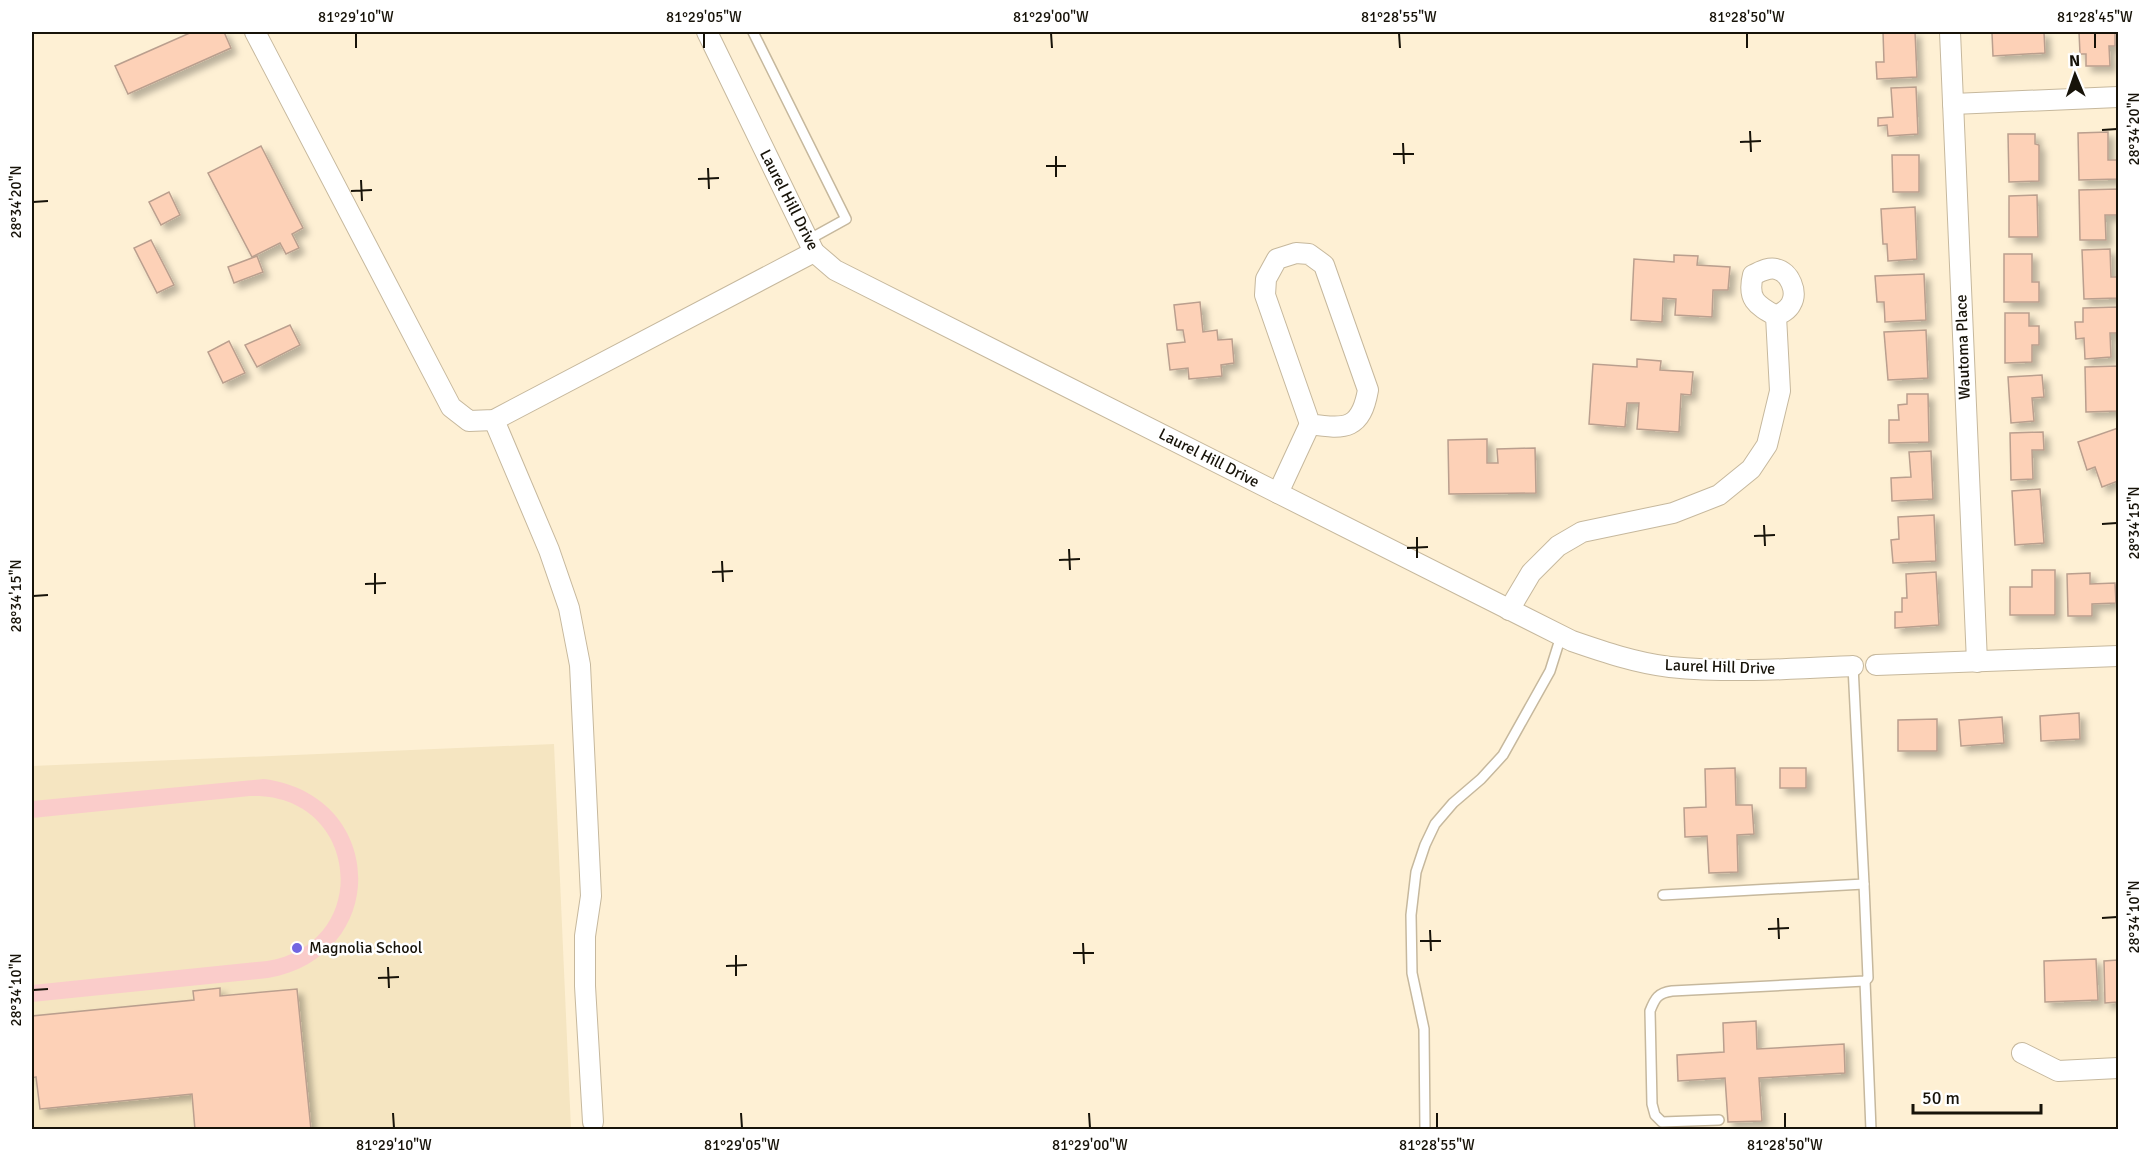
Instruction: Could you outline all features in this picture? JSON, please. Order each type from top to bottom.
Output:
[{"type":"street","points":[[255,32],[451,407],[468,421],[494,420],[811,246]]},
{"type":"street","name":"Laurel Hill Drive","points":[[706,32],[811,246],[835,270],[1561,636],[1619,657],[1668,667],[1744,671],[1853,666]]},
{"type":"street","name":"Wautoma Place","points":[[1950,32],[1977,662]]},
{"type":"street","points":[[1953,105],[2118,97]]},
{"type":"street","points":[[1278,493],[1311,424],[1265,295],[1266,279],[1277,260],[1296,253],[1309,254],[1324,266],[1368,390],[1365,408],[1357,420],[1336,428],[1311,424]]},
{"type":"street","points":[[1509,610],[1531,573],[1558,546],[1582,532],[1673,513],[1692,506],[1719,495],[1751,469],[1767,445],[1780,391],[1776,316]]},
{"type":"street","points":[[494,420],[549,550],[569,608],[580,665],[591,896],[585,936],[585,986],[593,1122]]},
{"type":"street","points":[[1876,665],[2118,656]]},
{"type":"street","points":[[2022,1053],[2058,1071],[2118,1068]]},
{"type":"lane","points":[[753,32],[846,219],[811,246]]},
{"type":"lane","points":[[1425,1130],[1424,1029],[1412,973],[1411,915],[1416,872],[1435,824],[1453,803],[1481,779],[1503,755],[1550,670],[1561,636]]},
{"type":"lane","points":[[1719,1120],[1662,1122],[1655,1115],[1652,1104],[1650,1011],[1655,997],[1663,992],[1672,991],[1864,981],[1868,978],[1853,666]]},
{"type":"lane","points":[[1663,895],[1864,884]]},
{"type":"lane","points":[[1864,981],[1871,1130]]},
{"type":"shaded area","name":"Magnolia School","points":[[554,744],[571,1129],[32,1129],[32,766]]},
{"type":"shaded area","points":[[264,779],[305,791],[334,814],[352,843],[358,876],[353,910],[337,940],[308,964],[268,978],[32,1002],[32,985],[267,961],[302,949],[325,927],[338,900],[340,870],[332,842],[314,818],[287,801],[250,796],[32,818],[32,801]]},
{"type":"building","points":[[192,32],[224,32],[231,48],[128,94],[115,66]]},
{"type":"building","points":[[1883,32],[1915,32],[1917,77],[1877,79],[1876,62],[1884,62]]},
{"type":"building","points":[[2044,32],[2045,53],[1993,56],[1992,33]]},
{"type":"building","points":[[2079,32],[2115,32],[2115,46],[2109,46],[2110,66],[2086,66],[2086,54],[2080,54]]},
{"type":"building","points":[[1916,87],[1918,134],[1888,136],[1887,125],[1878,126],[1878,118],[1893,117],[1891,88]]},
{"type":"building","points":[[2108,132],[2108,160],[2117,160],[2118,179],[2079,180],[2078,133]]},
{"type":"building","points":[[2008,134],[2035,134],[2035,144],[2039,145],[2039,181],[2009,182]]},
{"type":"building","points":[[261,146],[303,228],[292,234],[299,248],[286,254],[280,243],[252,257],[208,173]]},
{"type":"building","points":[[1892,155],[1919,155],[1919,192],[1893,192]]},
{"type":"building","points":[[2118,189],[2118,215],[2105,215],[2106,240],[2080,240],[2079,190]]},
{"type":"building","points":[[169,192],[180,215],[161,225],[149,202]]},
{"type":"building","points":[[2037,195],[2038,237],[2009,237],[2009,196]]},
{"type":"building","points":[[1915,207],[1917,259],[1888,261],[1887,244],[1883,244],[1881,209]]},
{"type":"building","points":[[151,240],[174,285],[157,293],[134,248]]},
{"type":"building","points":[[2110,249],[2111,277],[2118,277],[2118,298],[2084,299],[2082,250]]},
{"type":"building","points":[[2004,254],[2032,254],[2032,282],[2039,282],[2039,302],[2004,302]]},
{"type":"building","points":[[1674,255],[1698,256],[1697,265],[1730,267],[1728,290],[1713,290],[1712,317],[1675,315],[1676,299],[1663,298],[1662,322],[1631,320],[1634,259],[1674,262]]},
{"type":"building","points":[[257,256],[263,272],[234,283],[228,267]]},
{"type":"building","points":[[1924,274],[1926,320],[1885,322],[1884,302],[1877,302],[1875,276]]},
{"type":"building","points":[[1200,302],[1203,332],[1217,330],[1218,340],[1232,339],[1234,363],[1221,365],[1222,376],[1189,379],[1188,368],[1170,370],[1167,344],[1185,342],[1183,330],[1177,330],[1174,305]]},
{"type":"building","points":[[2118,307],[2118,333],[2110,333],[2111,357],[2085,359],[2084,338],[2076,339],[2075,322],[2083,322],[2083,308]]},
{"type":"building","points":[[2005,313],[2029,313],[2029,326],[2039,326],[2039,345],[2032,345],[2032,362],[2005,363]]},
{"type":"building","points":[[290,325],[300,345],[257,367],[245,345]]},
{"type":"building","points":[[1926,330],[1928,378],[1888,380],[1884,332]]},
{"type":"building","points":[[229,341],[245,373],[223,383],[208,352]]},
{"type":"building","points":[[1637,359],[1661,361],[1660,370],[1693,372],[1691,395],[1681,394],[1679,432],[1637,429],[1639,403],[1627,403],[1625,427],[1589,424],[1593,364],[1637,367]]},
{"type":"building","points":[[2118,366],[2118,411],[2086,412],[2085,367]]},
{"type":"building","points":[[2042,375],[2044,397],[2032,398],[2034,421],[2011,423],[2008,377]]},
{"type":"building","points":[[1907,394],[1928,394],[1929,442],[1889,443],[1889,420],[1899,420],[1898,405],[1907,404]]},
{"type":"building","points":[[2118,428],[2118,481],[2102,487],[2095,467],[2087,470],[2078,442]]},
{"type":"building","points":[[2043,432],[2044,450],[2032,450],[2033,479],[2011,480],[2010,433]]},
{"type":"building","points":[[1487,439],[1487,463],[1498,463],[1497,449],[1535,448],[1536,493],[1449,494],[1448,440]]},
{"type":"building","points":[[1931,451],[1933,499],[1892,501],[1891,478],[1911,477],[1909,452]]},
{"type":"building","points":[[2040,489],[2044,543],[2015,545],[2012,491]]},
{"type":"building","points":[[1934,515],[1936,561],[1893,563],[1891,540],[1899,539],[1898,517]]},
{"type":"building","points":[[2032,570],[2055,570],[2055,615],[2010,615],[2010,587],[2032,587]]},
{"type":"building","points":[[1936,572],[1939,625],[1895,628],[1895,612],[1902,612],[1902,598],[1907,598],[1906,574]]},
{"type":"building","points":[[2090,573],[2090,584],[2115,583],[2116,603],[2092,604],[2092,616],[2068,616],[2067,574]]},
{"type":"building","points":[[2079,713],[2080,739],[2041,741],[2040,716]]},
{"type":"building","points":[[2002,717],[2004,743],[1961,746],[1959,720]]},
{"type":"building","points":[[1937,719],[1937,751],[1898,751],[1898,720]]},
{"type":"building","points":[[1735,768],[1736,805],[1752,805],[1754,834],[1737,835],[1738,872],[1709,873],[1707,836],[1685,837],[1684,808],[1706,807],[1705,769]]},
{"type":"building","points":[[1780,768],[1806,768],[1806,788],[1780,788]]},
{"type":"building","points":[[2096,959],[2098,1000],[2045,1002],[2044,961]]},
{"type":"building","points":[[2118,960],[2118,1002],[2105,1003],[2104,961]]},
{"type":"building","points":[[220,988],[220,996],[297,989],[311,1130],[195,1130],[192,1094],[40,1109],[36,1077],[32,1078],[32,1016],[194,1000],[193,991]]},
{"type":"building","points":[[1756,1021],[1757,1049],[1844,1044],[1845,1073],[1759,1078],[1762,1121],[1728,1122],[1725,1078],[1678,1081],[1677,1055],[1724,1052],[1723,1023]]},
{"type":"place","name":"Magnolia School","points":[[297,948]]}]
